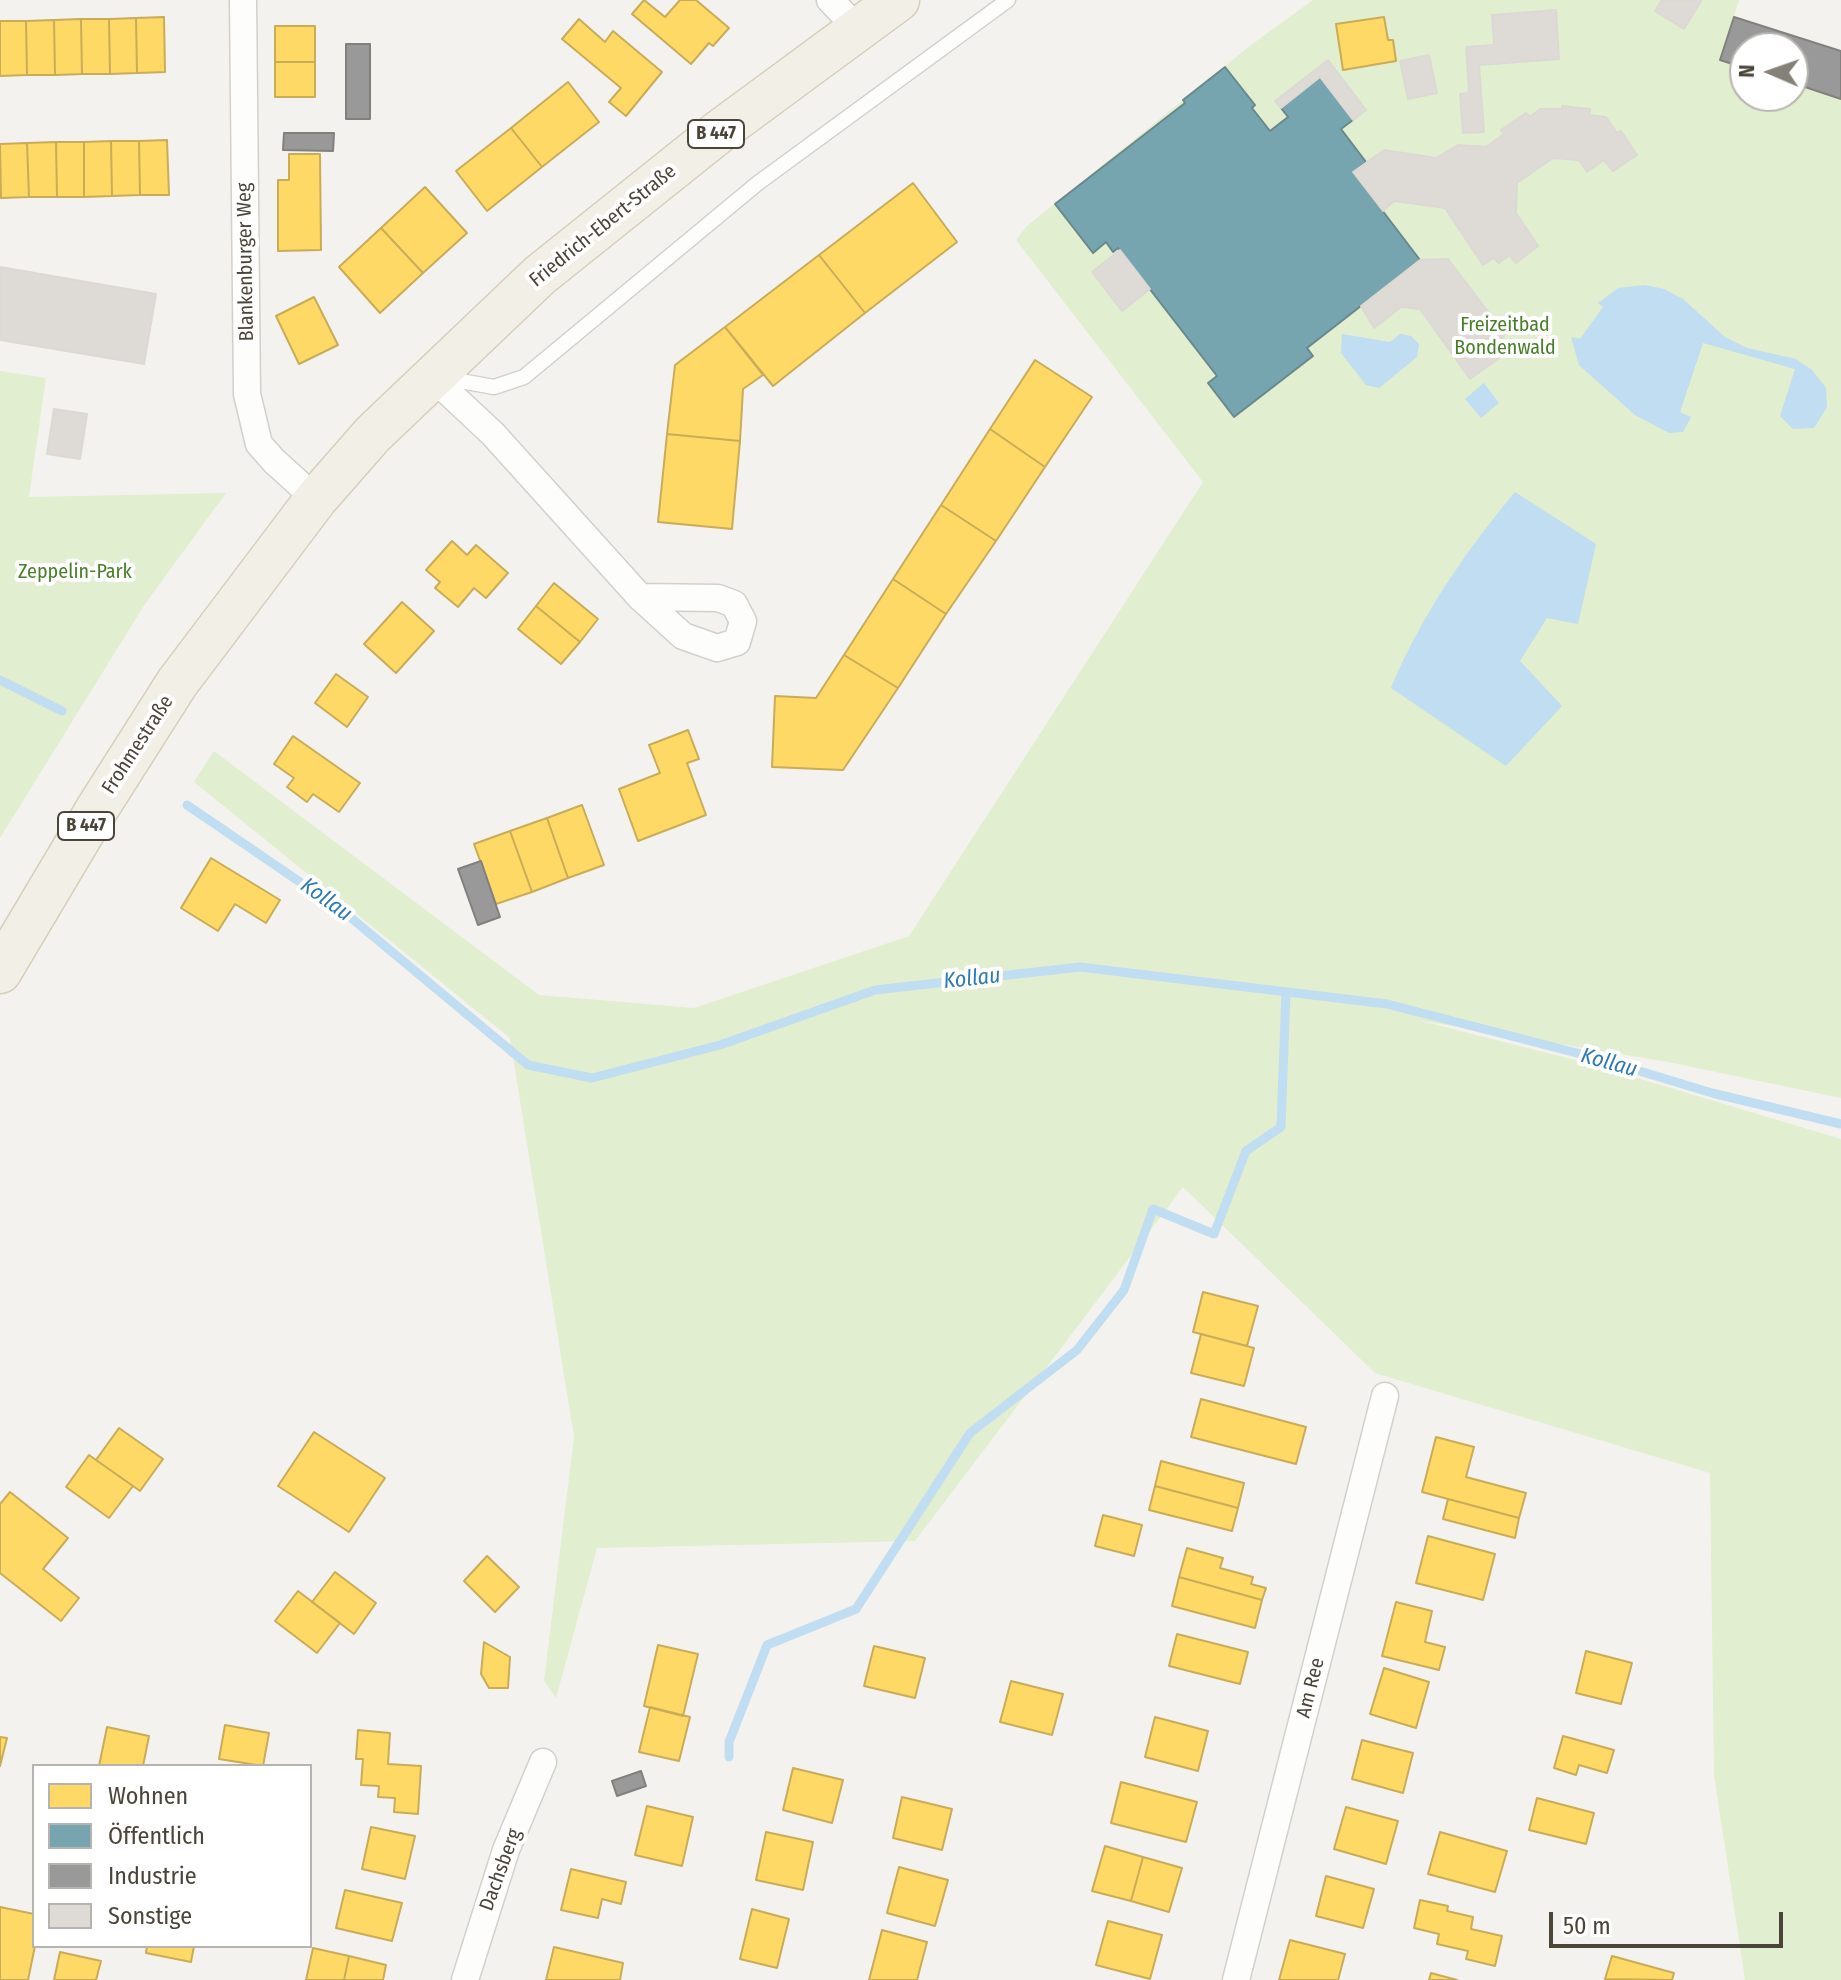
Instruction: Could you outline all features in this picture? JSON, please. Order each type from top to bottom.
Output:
[{"type":"main road","name":"Friedrich-Ebert-Straße","points":[[177,683],[316,499],[373,434],[431,376],[540,275],[720,131],[844,14],[898,0]]},
{"type":"main road","name":"Frohmestraße","points":[[0,972],[97,809],[177,683]]},
{"type":"street","name":"Blankenburger Weg","points":[[243,0],[247,394],[259,444],[316,499]]},
{"type":"street","points":[[431,376],[493,434],[640,597]]},
{"type":"street","name":"Am Ree","points":[[1236,1980],[1385,1396]]},
{"type":"street","name":"Dachsberg","points":[[465,1980],[506,1850],[543,1762]]},
{"type":"lane","points":[[431,376],[494,387],[524,377],[758,183],[1008,0]]},
{"type":"green space","name":"Freizeitbad Bondenwald","points":[[1313,0],[1739,0],[1721,60],[1729,63],[1729,112],[1809,112],[1809,88],[1841,99],[1841,1098],[1668,1062],[1417,1020],[1587,1063],[1841,1139],[1841,1980],[1745,1980],[1714,1775],[1710,1473],[1375,1373],[1183,1187],[915,1541],[597,1548],[556,1698],[544,1681],[574,1437],[510,1038],[194,782],[214,751],[539,995],[694,1008],[909,936],[1203,482],[1016,240],[1027,226],[1251,45]]},
{"type":"green space","name":"Zeppelin-Park","points":[[0,371],[46,378],[29,497],[226,493],[145,604],[0,838]]},
{"type":"water","points":[[1645,285],[1664,289],[1683,299],[1725,337],[1747,348],[1796,359],[1812,370],[1826,388],[1827,407],[1814,428],[1793,429],[1780,416],[1795,369],[1703,343],[1680,412],[1691,417],[1683,432],[1669,433],[1635,415],[1579,365],[1571,337],[1580,339],[1603,307],[1598,303],[1618,288]]},
{"type":"water","points":[[1342,334],[1390,342],[1400,334],[1411,336],[1419,344],[1417,357],[1379,388],[1366,385],[1341,353]]},
{"type":"water","points":[[1484,383],[1499,403],[1481,418],[1465,399]]},
{"type":"water","points":[[1515,492],[1596,544],[1578,624],[1547,618],[1520,661],[1562,706],[1506,766],[1391,688],[1416,635],[1446,586]]},
{"type":"building: Wohnen","points":[[644,0],[665,17],[680,0],[696,0],[729,28],[713,46],[709,43],[691,64],[632,14]]},
{"type":"building: Wohnen","points":[[164,17],[165,72],[137,73],[136,18]]},
{"type":"building: Wohnen","points":[[1384,17],[1388,40],[1393,40],[1396,61],[1343,70],[1336,24]]},
{"type":"building: Wohnen","points":[[136,18],[137,73],[110,74],[109,19]]},
{"type":"building: Wohnen","points":[[81,19],[109,19],[110,74],[82,74]]},
{"type":"building: Wohnen","points":[[81,19],[82,74],[55,75],[54,20]]},
{"type":"building: Wohnen","points":[[579,19],[605,42],[613,31],[662,72],[626,116],[609,102],[621,88],[562,39]]},
{"type":"building: Wohnen","points":[[54,20],[55,75],[27,75],[26,21]]},
{"type":"building: Wohnen","points":[[0,21],[26,21],[27,75],[0,76]]},
{"type":"building: Wohnen","points":[[275,26],[315,26],[315,62],[275,62]]},
{"type":"building: Wohnen","points":[[275,62],[315,62],[315,97],[275,97]]},
{"type":"building: Wohnen","points":[[568,82],[599,122],[542,167],[511,128]]},
{"type":"building: Wohnen","points":[[511,128],[542,167],[487,211],[456,171]]},
{"type":"building: Wohnen","points":[[167,140],[169,195],[140,195],[139,141]]},
{"type":"building: Wohnen","points":[[111,141],[139,141],[140,195],[112,196]]},
{"type":"building: Wohnen","points":[[111,141],[112,196],[84,197],[84,142]]},
{"type":"building: Wohnen","points":[[56,142],[84,142],[84,197],[57,197]]},
{"type":"building: Wohnen","points":[[56,142],[57,197],[29,197],[27,143]]},
{"type":"building: Wohnen","points":[[27,143],[29,197],[1,198],[0,144]]},
{"type":"building: Wohnen","points":[[289,154],[320,154],[321,250],[278,251],[278,180],[289,180]]},
{"type":"building: Wohnen","points":[[913,183],[957,242],[865,313],[819,255]]},
{"type":"building: Wohnen","points":[[425,187],[467,233],[423,273],[381,228]]},
{"type":"building: Wohnen","points":[[381,228],[423,273],[380,313],[339,267]]},
{"type":"building: Wohnen","points":[[819,255],[865,313],[773,386],[725,327]]},
{"type":"building: Wohnen","points":[[314,297],[338,345],[299,364],[276,316]]},
{"type":"building: Wohnen","points":[[725,327],[763,375],[743,389],[740,441],[667,434],[675,365]]},
{"type":"building: Wohnen","points":[[1035,360],[1092,397],[1045,467],[990,429]]},
{"type":"building: Wohnen","points":[[990,429],[1045,467],[996,541],[941,505]]},
{"type":"building: Wohnen","points":[[667,434],[740,441],[732,529],[658,522]]},
{"type":"building: Wohnen","points":[[941,505],[996,541],[946,614],[893,579]]},
{"type":"building: Wohnen","points":[[452,541],[467,555],[476,545],[508,573],[486,598],[474,588],[458,607],[435,588],[440,582],[426,570]]},
{"type":"building: Wohnen","points":[[893,579],[946,614],[898,688],[844,655]]},
{"type":"building: Wohnen","points":[[554,583],[598,619],[580,642],[536,606]]},
{"type":"building: Wohnen","points":[[402,602],[434,631],[396,673],[364,644]]},
{"type":"building: Wohnen","points":[[536,606],[580,642],[561,664],[518,629]]},
{"type":"building: Wohnen","points":[[844,655],[898,688],[843,770],[772,767],[775,696],[816,698]]},
{"type":"building: Wohnen","points":[[336,674],[368,697],[347,727],[315,703]]},
{"type":"building: Wohnen","points":[[688,730],[699,759],[687,763],[706,815],[638,841],[619,789],[660,773],[649,745]]},
{"type":"building: Wohnen","points":[[293,736],[360,783],[339,812],[313,794],[307,802],[287,787],[294,778],[274,764]]},
{"type":"building: Wohnen","points":[[582,805],[604,865],[568,878],[547,818]]},
{"type":"building: Wohnen","points":[[547,818],[568,878],[532,892],[510,831]]},
{"type":"building: Wohnen","points":[[510,831],[532,892],[496,904],[474,844]]},
{"type":"building: Wohnen","points":[[211,858],[280,900],[266,923],[235,904],[218,931],[181,908]]},
{"type":"building: Wohnen","points":[[1203,1292],[1258,1306],[1247,1346],[1193,1332]]},
{"type":"building: Wohnen","points":[[1201,1334],[1254,1348],[1244,1386],[1191,1373]]},
{"type":"building: Wohnen","points":[[1201,1399],[1306,1427],[1296,1464],[1191,1437]]},
{"type":"building: Wohnen","points":[[119,1428],[163,1459],[140,1491],[96,1460]]},
{"type":"building: Wohnen","points":[[314,1432],[385,1478],[349,1532],[278,1486]]},
{"type":"building: Wohnen","points":[[1436,1437],[1474,1447],[1466,1477],[1526,1493],[1519,1518],[1422,1492]]},
{"type":"building: Wohnen","points":[[89,1455],[133,1486],[109,1518],[66,1487]]},
{"type":"building: Wohnen","points":[[1161,1461],[1244,1483],[1238,1508],[1155,1486]]},
{"type":"building: Wohnen","points":[[1155,1486],[1238,1508],[1232,1531],[1149,1510]]},
{"type":"building: Wohnen","points":[[10,1492],[68,1538],[43,1569],[79,1598],[61,1621],[0,1573],[0,1504]]},
{"type":"building: Wohnen","points":[[1448,1499],[1519,1518],[1515,1538],[1443,1519]]},
{"type":"building: Wohnen","points":[[1103,1515],[1142,1525],[1134,1556],[1095,1546]]},
{"type":"building: Wohnen","points":[[1428,1536],[1495,1554],[1483,1600],[1416,1583]]},
{"type":"building: Wohnen","points":[[1187,1548],[1223,1558],[1220,1568],[1253,1577],[1251,1584],[1266,1588],[1262,1600],[1179,1577]]},
{"type":"building: Wohnen","points":[[487,1556],[519,1587],[495,1612],[464,1581]]},
{"type":"building: Wohnen","points":[[335,1572],[376,1603],[354,1634],[312,1602]]},
{"type":"building: Wohnen","points":[[1179,1577],[1262,1600],[1255,1628],[1172,1606]]},
{"type":"building: Wohnen","points":[[298,1591],[340,1623],[317,1653],[275,1621]]},
{"type":"building: Wohnen","points":[[1396,1602],[1432,1611],[1425,1642],[1445,1647],[1439,1670],[1382,1656]]},
{"type":"building: Wohnen","points":[[1177,1634],[1248,1652],[1240,1684],[1169,1666]]},
{"type":"building: Wohnen","points":[[484,1642],[510,1657],[508,1688],[489,1688],[481,1674]]},
{"type":"building: Wohnen","points":[[658,1645],[698,1654],[683,1716],[644,1706]]},
{"type":"building: Wohnen","points":[[874,1646],[925,1658],[915,1698],[864,1686]]},
{"type":"building: Wohnen","points":[[1586,1651],[1632,1663],[1621,1704],[1576,1693]]},
{"type":"building: Wohnen","points":[[1384,1668],[1429,1682],[1416,1728],[1370,1714]]},
{"type":"building: Wohnen","points":[[1011,1681],[1063,1694],[1052,1735],[1000,1722]]},
{"type":"building: Wohnen","points":[[650,1707],[690,1717],[679,1761],[639,1752]]},
{"type":"building: Wohnen","points":[[1155,1717],[1208,1731],[1198,1771],[1145,1757]]},
{"type":"building: Wohnen","points":[[225,1725],[269,1733],[263,1764],[219,1759]]},
{"type":"building: Wohnen","points":[[107,1727],[149,1736],[143,1764],[99,1764]]},
{"type":"building: Wohnen","points":[[358,1730],[390,1733],[388,1764],[421,1766],[418,1814],[394,1812],[395,1798],[378,1797],[379,1786],[361,1785],[363,1759],[356,1759]]},
{"type":"building: Wohnen","points":[[1563,1736],[1614,1750],[1607,1773],[1579,1765],[1576,1775],[1554,1768]]},
{"type":"building: Wohnen","points":[[0,1737],[7,1738],[0,1766]]},
{"type":"building: Wohnen","points":[[1362,1740],[1413,1753],[1403,1793],[1352,1779]]},
{"type":"building: Wohnen","points":[[793,1768],[843,1780],[832,1823],[783,1810]]},
{"type":"building: Wohnen","points":[[1121,1782],[1197,1802],[1186,1842],[1111,1823]]},
{"type":"building: Wohnen","points":[[902,1797],[952,1809],[942,1850],[893,1838]]},
{"type":"building: Wohnen","points":[[1537,1798],[1594,1813],[1586,1844],[1529,1830]]},
{"type":"building: Wohnen","points":[[647,1806],[693,1817],[682,1866],[635,1855]]},
{"type":"building: Wohnen","points":[[1346,1807],[1398,1821],[1386,1864],[1334,1849]]},
{"type":"building: Wohnen","points":[[371,1827],[415,1836],[405,1879],[362,1869]]},
{"type":"building: Wohnen","points":[[766,1832],[813,1842],[803,1890],[756,1880]]},
{"type":"building: Wohnen","points":[[1440,1832],[1507,1851],[1495,1892],[1428,1874]]},
{"type":"building: Wohnen","points":[[1105,1846],[1143,1857],[1131,1901],[1092,1891]]},
{"type":"building: Wohnen","points":[[1143,1857],[1182,1868],[1169,1912],[1131,1901]]},
{"type":"building: Wohnen","points":[[899,1867],[948,1880],[935,1926],[887,1913]]},
{"type":"building: Wohnen","points":[[571,1869],[626,1882],[621,1904],[602,1899],[598,1918],[561,1910]]},
{"type":"building: Wohnen","points":[[1326,1876],[1374,1889],[1363,1928],[1316,1916]]},
{"type":"building: Wohnen","points":[[345,1890],[402,1903],[392,1941],[336,1928]]},
{"type":"building: Wohnen","points":[[1420,1900],[1448,1906],[1447,1911],[1473,1917],[1471,1929],[1502,1936],[1495,1966],[1466,1959],[1468,1951],[1437,1944],[1439,1934],[1414,1928]]},
{"type":"building: Wohnen","points":[[0,1907],[32,1914],[32,1948],[35,1948],[28,1980],[0,1980]]},
{"type":"building: Wohnen","points":[[752,1909],[789,1919],[777,1968],[740,1959]]},
{"type":"building: Wohnen","points":[[1108,1921],[1162,1935],[1150,1979],[1096,1965]]},
{"type":"building: Wohnen","points":[[882,1930],[927,1942],[917,1980],[869,1980]]},
{"type":"building: Wohnen","points":[[1290,1940],[1345,1954],[1338,1980],[1279,1980]]},
{"type":"building: Wohnen","points":[[554,1947],[623,1963],[620,1980],[546,1980]]},
{"type":"building: Wohnen","points":[[147,1948],[194,1948],[191,1962],[146,1953]]},
{"type":"building: Wohnen","points":[[313,1948],[349,1956],[344,1980],[306,1980]]},
{"type":"building: Wohnen","points":[[60,1952],[101,1961],[96,1980],[54,1980]]},
{"type":"building: Wohnen","points":[[349,1956],[386,1965],[383,1980],[344,1980]]},
{"type":"building: Wohnen","points":[[1612,1956],[1674,1973],[1672,1980],[1605,1979]]},
{"type":"building: Wohnen","points":[[1431,1973],[1457,1980],[1429,1980]]},
{"type":"building: Öffentlich","points":[[1225,67],[1255,105],[1252,108],[1270,131],[1288,117],[1281,108],[1320,77],[1353,120],[1341,129],[1366,162],[1353,172],[1420,260],[1307,348],[1313,356],[1234,417],[1208,383],[1217,376],[1118,248],[1113,252],[1106,242],[1093,253],[1055,204],[1185,103],[1183,100]]},
{"type":"building: Industrie","points":[[1734,17],[1781,32],[1729,32]]},
{"type":"building: Industrie","points":[[1729,32],[1729,63],[1720,60]]},
{"type":"building: Industrie","points":[[1809,41],[1841,51],[1841,99],[1809,88]]},
{"type":"building: Industrie","points":[[346,44],[370,44],[370,119],[346,119]]},
{"type":"building: Industrie","points":[[284,133],[334,133],[333,151],[283,150]]},
{"type":"building: Industrie","points":[[481,861],[500,917],[478,925],[458,869]]},
{"type":"building: Industrie","points":[[641,1771],[646,1786],[617,1796],[612,1781]]},
{"type":"building: Sonstige","points":[[1662,0],[1701,1],[1684,29],[1655,11]]},
{"type":"building: Sonstige","points":[[1556,10],[1559,59],[1479,65],[1484,132],[1463,133],[1460,94],[1469,93],[1466,47],[1494,45],[1492,15]]},
{"type":"building: Sonstige","points":[[1429,55],[1437,93],[1408,99],[1400,61]]},
{"type":"building: Sonstige","points":[[1328,60],[1366,110],[1353,120],[1320,77],[1281,108],[1275,101]]},
{"type":"building: Sonstige","points":[[1562,106],[1590,109],[1589,115],[1606,117],[1617,133],[1621,131],[1637,155],[1613,171],[1604,160],[1587,172],[1579,160],[1553,158],[1517,183],[1516,213],[1538,246],[1516,263],[1509,255],[1499,263],[1494,258],[1483,265],[1445,208],[1394,201],[1383,211],[1353,172],[1384,150],[1436,158],[1458,145],[1486,147],[1504,134],[1501,130],[1526,113],[1530,117],[1540,109],[1562,109]]},
{"type":"building: Sonstige","points":[[1120,250],[1150,289],[1122,311],[1092,272]]},
{"type":"building: Sonstige","points":[[1448,259],[1505,334],[1499,343],[1506,353],[1470,379],[1420,309],[1401,307],[1374,328],[1361,306],[1420,260]]},
{"type":"building: Sonstige","points":[[0,267],[156,294],[144,364],[0,340]]},
{"type":"building: Sonstige","points":[[54,409],[87,414],[80,459],[47,454]]},
{"type":"waterway","name":"Kollau","points":[[0,680],[62,711]]},
{"type":"waterway","name":"Kollau","points":[[187,805],[344,912],[528,1065],[592,1078],[720,1045],[875,990],[1080,967],[1387,1004],[1600,1059],[1712,1093],[1841,1124]]},
{"type":"waterway","points":[[729,1757],[729,1742],[767,1645],[856,1609],[970,1433],[1077,1350],[1124,1290],[1153,1209],[1214,1234],[1246,1151],[1281,1127],[1286,992]]}]
